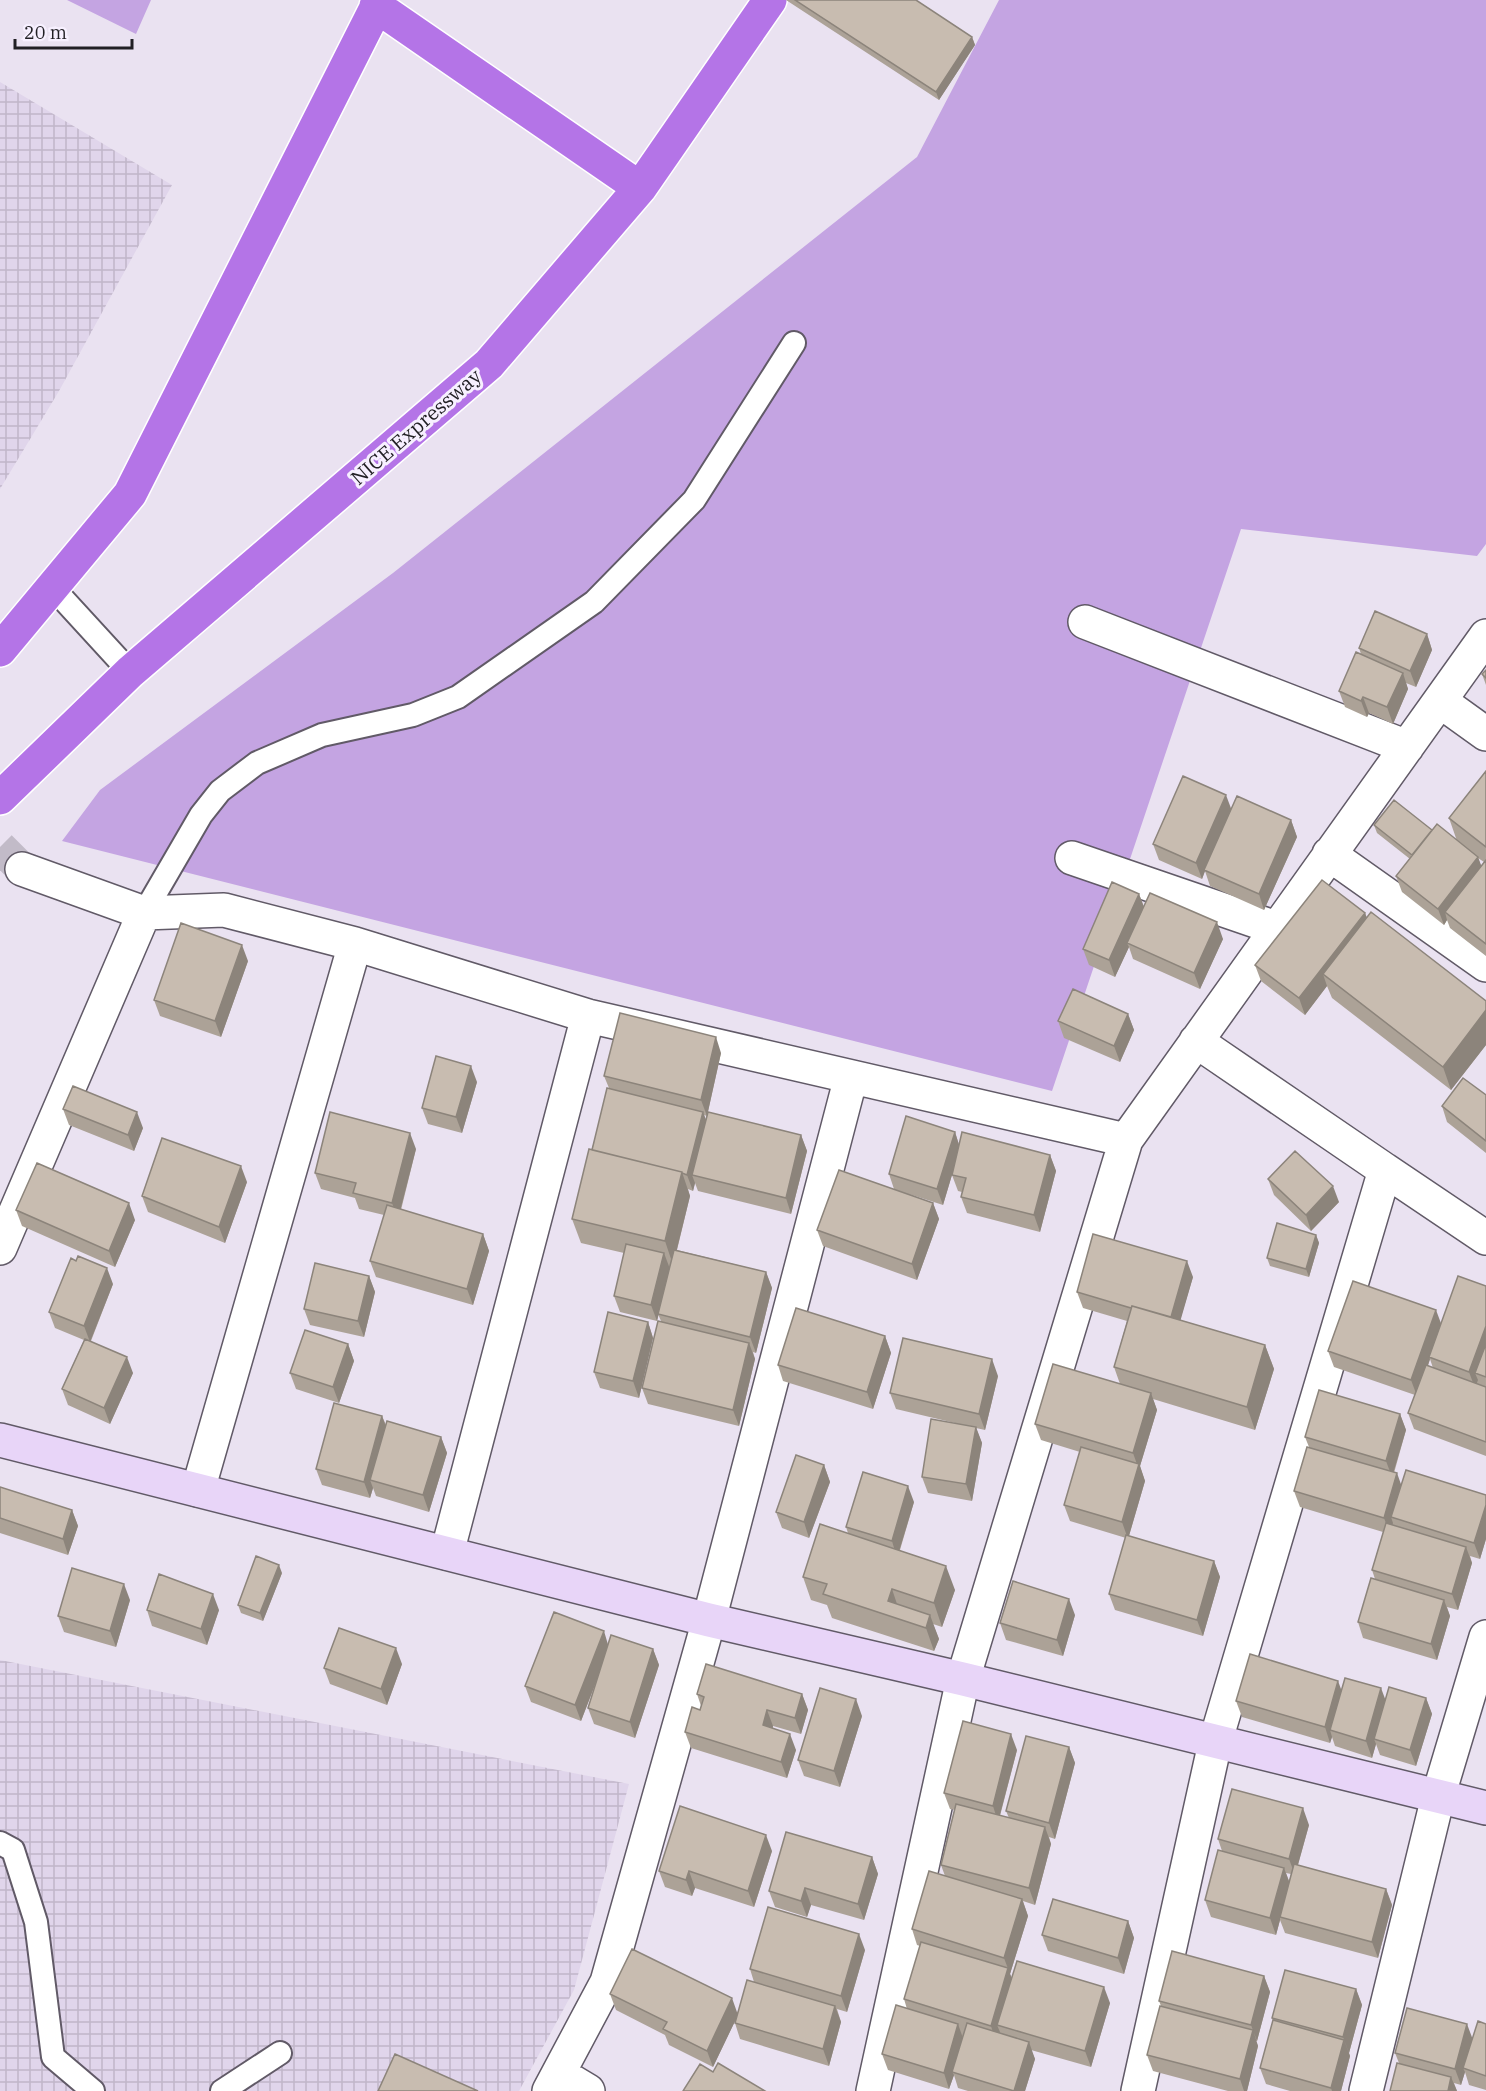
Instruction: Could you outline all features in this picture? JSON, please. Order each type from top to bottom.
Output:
[{"type":"highway","name":"NICE Expressway","points":[[0,798],[130,672],[489,364],[640,188],[770,0]]},
{"type":"highway","points":[[0,650],[130,494],[378,3],[640,188]]},
{"type":"street","points":[[1085,622],[1407,747]]},
{"type":"street","points":[[873,2091],[963,1679],[1126,1140],[1486,636]]},
{"type":"street","points":[[1440,701],[1486,734]]},
{"type":"street","points":[[1329,854],[1486,965]]},
{"type":"street","points":[[1072,858],[1276,928]]},
{"type":"street","points":[[22,869],[144,913],[224,910],[355,944],[588,1016],[1126,1140]]},
{"type":"street","points":[[0,1248],[144,913]]},
{"type":"street","points":[[198,1490],[355,944]]},
{"type":"street","points":[[447,1553],[588,1016]]},
{"type":"street","points":[[1196,1041],[1486,1238]]},
{"type":"street","points":[[570,2088],[607,1982],[709,1620],[851,1077]]},
{"type":"street","points":[[1138,2091],[1215,1743],[1385,1170]]},
{"type":"street","points":[[0,1440],[709,1620],[963,1679],[1486,1808]]},
{"type":"street","points":[[1366,2091],[1438,1797],[1486,1637]]},
{"type":"lane","points":[[144,913],[201,815],[220,791],[257,763],[322,735],[413,716],[458,696],[594,602],[694,500],[794,343]]},
{"type":"lane","points":[[53,588],[130,672]]},
{"type":"lane","points":[[0,1843],[13,1850],[36,1922],[53,2057],[93,2091]]},
{"type":"lane","points":[[222,2091],[280,2053]]},
{"type":"shaded area","points":[[67,0],[151,0],[136,34]]},
{"type":"shaded area","points":[[999,0],[1486,0],[1486,544],[1477,556],[1241,529],[1052,1091],[62,841],[100,790],[393,573],[917,157]]},
{"type":"shaded area","points":[[0,82],[172,185],[59,391],[0,489]]},
{"type":"shaded area","points":[[0,1660],[629,1784],[574,1990],[519,2091],[0,2091]]},
{"type":"building","points":[[795,0],[916,0],[972,37],[936,92]]},
{"type":"building","points":[[1375,611],[1427,634],[1410,671],[1359,648]]},
{"type":"building","points":[[1356,652],[1403,673],[1387,707],[1363,697],[1361,701],[1339,691]]},
{"type":"building","points":[[1486,771],[1486,847],[1449,818]]},
{"type":"building","points":[[1183,776],[1226,795],[1196,863],[1153,844]]},
{"type":"building","points":[[1237,796],[1291,820],[1259,894],[1204,870]]},
{"type":"building","points":[[1394,800],[1432,830],[1412,855],[1374,825]]},
{"type":"building","points":[[1437,824],[1478,857],[1438,909],[1396,876]]},
{"type":"building","points":[[1486,860],[1486,944],[1445,912]]},
{"type":"building","points":[[1322,880],[1365,913],[1299,998],[1255,965]]},
{"type":"building","points":[[1112,882],[1139,894],[1109,960],[1083,949]]},
{"type":"building","points":[[1150,893],[1217,922],[1194,973],[1127,943]]},
{"type":"building","points":[[1371,912],[1486,1001],[1486,1010],[1443,1067],[1323,974]]},
{"type":"building","points":[[181,923],[242,945],[215,1021],[154,1000]]},
{"type":"building","points":[[1073,989],[1128,1014],[1114,1046],[1058,1021]]},
{"type":"building","points":[[620,1013],[716,1037],[701,1100],[604,1076]]},
{"type":"building","points":[[436,1056],[471,1066],[456,1117],[422,1108]]},
{"type":"building","points":[[1463,1078],[1486,1095],[1486,1141],[1442,1106]]},
{"type":"building","points":[[73,1086],[137,1112],[128,1135],[63,1109]]},
{"type":"building","points":[[607,1088],[703,1112],[687,1175],[592,1150]]},
{"type":"building","points":[[330,1112],[410,1133],[392,1203],[353,1193],[356,1183],[315,1173]]},
{"type":"building","points":[[708,1112],[801,1135],[786,1198],[692,1175]]},
{"type":"building","points":[[906,1116],[955,1132],[937,1189],[889,1174]]},
{"type":"building","points":[[962,1132],[1050,1155],[1034,1215],[961,1197],[966,1178],[952,1175]]},
{"type":"building","points":[[162,1138],[241,1166],[219,1227],[142,1196]]},
{"type":"building","points":[[589,1149],[682,1172],[665,1241],[572,1219]]},
{"type":"building","points":[[1295,1151],[1333,1186],[1306,1215],[1268,1179]]},
{"type":"building","points":[[37,1163],[129,1203],[109,1251],[16,1210]]},
{"type":"building","points":[[839,1170],[933,1203],[912,1264],[817,1230]]},
{"type":"building","points":[[387,1205],[483,1234],[467,1289],[370,1261]]},
{"type":"building","points":[[1277,1223],[1316,1235],[1306,1269],[1267,1258]]},
{"type":"building","points":[[1093,1234],[1187,1261],[1171,1317],[1077,1292]]},
{"type":"building","points":[[626,1244],[664,1253],[651,1305],[614,1296]]},
{"type":"building","points":[[674,1250],[766,1272],[750,1337],[658,1314]]},
{"type":"building","points":[[78,1256],[107,1268],[84,1326],[49,1312],[71,1258],[76,1261]]},
{"type":"building","points":[[315,1263],[369,1276],[358,1321],[304,1309]]},
{"type":"building","points":[[1458,1276],[1486,1286],[1486,1326],[1469,1372],[1429,1357]]},
{"type":"building","points":[[1353,1281],[1436,1310],[1411,1380],[1328,1351]]},
{"type":"building","points":[[1132,1306],[1265,1345],[1247,1407],[1114,1367]]},
{"type":"building","points":[[796,1308],[885,1336],[867,1392],[778,1365]]},
{"type":"building","points":[[608,1312],[648,1322],[633,1381],[594,1372]]},
{"type":"building","points":[[658,1321],[749,1343],[733,1410],[642,1388]]},
{"type":"building","points":[[305,1330],[348,1344],[333,1387],[290,1373]]},
{"type":"building","points":[[903,1338],[992,1359],[979,1414],[890,1393]]},
{"type":"building","points":[[85,1339],[127,1357],[104,1408],[62,1389]]},
{"type":"building","points":[[1486,1344],[1486,1377],[1475,1373]]},
{"type":"building","points":[[1053,1364],[1151,1393],[1133,1453],[1035,1424]]},
{"type":"building","points":[[1426,1365],[1486,1387],[1486,1442],[1408,1413]]},
{"type":"building","points":[[1319,1390],[1400,1414],[1386,1461],[1305,1437]]},
{"type":"building","points":[[334,1403],[382,1416],[364,1482],[316,1469]]},
{"type":"building","points":[[931,1419],[976,1427],[966,1484],[922,1477]]},
{"type":"building","points":[[387,1421],[441,1437],[423,1495],[370,1480]]},
{"type":"building","points":[[1081,1447],[1139,1464],[1122,1522],[1064,1505]]},
{"type":"building","points":[[1307,1447],[1397,1473],[1384,1518],[1294,1491]]},
{"type":"building","points":[[796,1455],[824,1465],[804,1522],[776,1512]]},
{"type":"building","points":[[1406,1470],[1486,1495],[1486,1505],[1474,1543],[1391,1517]]},
{"type":"building","points":[[863,1472],[908,1486],[892,1541],[846,1527]]},
{"type":"building","points":[[0,1487],[72,1510],[63,1539],[0,1518]]},
{"type":"building","points":[[1386,1523],[1466,1547],[1452,1594],[1372,1570]]},
{"type":"building","points":[[820,1524],[946,1566],[934,1603],[892,1589],[888,1601],[930,1615],[926,1628],[823,1594],[827,1584],[803,1577]]},
{"type":"building","points":[[1126,1535],[1214,1561],[1197,1620],[1109,1594]]},
{"type":"building","points":[[256,1556],[279,1565],[260,1613],[238,1605]]},
{"type":"building","points":[[72,1568],[124,1584],[110,1631],[58,1616]]},
{"type":"building","points":[[159,1574],[213,1594],[201,1629],[147,1610]]},
{"type":"building","points":[[1371,1578],[1444,1600],[1431,1644],[1358,1622]]},
{"type":"building","points":[[1013,1581],[1069,1599],[1057,1640],[1000,1623]]},
{"type":"building","points":[[554,1612],[604,1631],[575,1705],[525,1686]]},
{"type":"building","points":[[339,1628],[396,1648],[381,1689],[324,1668]]},
{"type":"building","points":[[611,1635],[653,1649],[630,1722],[588,1708]]},
{"type":"building","points":[[1250,1654],[1338,1681],[1325,1727],[1236,1701]]},
{"type":"building","points":[[706,1664],[802,1694],[795,1718],[767,1710],[763,1725],[790,1734],[781,1762],[685,1732],[692,1707],[700,1710],[704,1697],[697,1694]]},
{"type":"building","points":[[1345,1678],[1381,1688],[1366,1741],[1330,1730]]},
{"type":"building","points":[[1389,1687],[1426,1698],[1410,1750],[1374,1739]]},
{"type":"building","points":[[820,1688],[856,1699],[834,1771],[798,1760]]},
{"type":"building","points":[[963,1721],[1011,1734],[993,1806],[944,1793]]},
{"type":"building","points":[[1026,1736],[1069,1747],[1049,1823],[1006,1811]]},
{"type":"building","points":[[1232,1789],[1303,1808],[1289,1859],[1218,1839]]},
{"type":"building","points":[[956,1804],[1045,1827],[1029,1888],[941,1865]]},
{"type":"building","points":[[680,1806],[766,1835],[748,1891],[689,1871],[686,1880],[659,1871]]},
{"type":"building","points":[[786,1832],[872,1857],[858,1904],[805,1888],[801,1901],[769,1891]]},
{"type":"building","points":[[1218,1850],[1284,1868],[1270,1918],[1205,1900]]},
{"type":"building","points":[[1294,1864],[1386,1889],[1372,1942],[1280,1917]]},
{"type":"building","points":[[929,1871],[1022,1899],[1004,1958],[912,1929]]},
{"type":"building","points":[[1053,1899],[1128,1921],[1118,1958],[1042,1935]]},
{"type":"building","points":[[768,1907],[859,1934],[841,1996],[750,1969]]},
{"type":"building","points":[[921,1942],[1008,1968],[991,2026],[904,1999]]},
{"type":"building","points":[[632,1949],[732,1998],[707,2051],[663,2029],[667,2022],[610,1994]]},
{"type":"building","points":[[1172,1951],[1264,1976],[1251,2025],[1159,2001]]},
{"type":"building","points":[[1017,1961],[1104,1987],[1085,2051],[997,2025]]},
{"type":"building","points":[[1285,1970],[1356,1989],[1343,2037],[1272,2018]]},
{"type":"building","points":[[747,1980],[835,2006],[823,2049],[735,2023]]},
{"type":"building","points":[[896,2005],[958,2024],[944,2073],[882,2054]]},
{"type":"building","points":[[1160,2006],[1253,2030],[1240,2079],[1147,2055]]},
{"type":"building","points":[[1407,2008],[1467,2024],[1455,2069],[1395,2053]]},
{"type":"building","points":[[1273,2020],[1344,2040],[1331,2088],[1260,2068]]},
{"type":"building","points":[[1478,2021],[1486,2024],[1486,2076],[1463,2068]]},
{"type":"building","points":[[967,2023],[1029,2042],[1014,2091],[952,2072]]},
{"type":"building","points":[[395,2054],[478,2091],[378,2091]]},
{"type":"building","points":[[718,2063],[765,2091],[683,2091],[700,2064],[713,2072]]},
{"type":"building","points":[[1397,2063],[1451,2077],[1448,2091],[1390,2091]]},
{"type":"tunnel","points":[[0,847],[22,869]]}]
